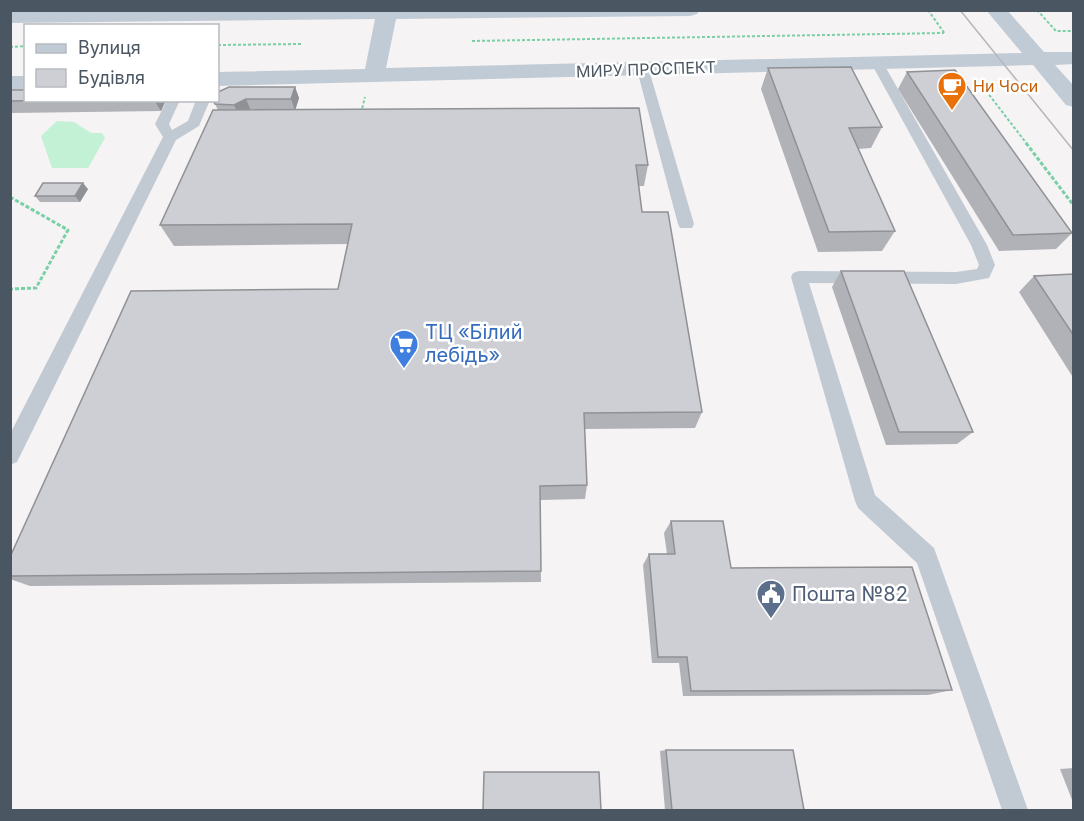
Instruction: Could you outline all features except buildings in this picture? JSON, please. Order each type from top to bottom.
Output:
[{"type":"main road","points":[[10,17],[690,10]]},
{"type":"main road","points":[[996,10],[1074,100]]},
{"type":"main road","points":[[370,83],[387,12]]},
{"type":"main road","name":"МИРУ ПРОСПЕКТ","points":[[219,79],[370,83],[643,70],[1074,58]]},
{"type":"lane","points":[[876,62],[980,245],[987,265],[983,274],[956,278],[799,277],[866,501],[926,556],[1015,810]]},
{"type":"lane","points":[[643,70],[686,224]]},
{"type":"lane","points":[[170,137],[162,123],[173,102]]},
{"type":"lane","points":[[10,456],[170,137],[194,123],[202,102]]},
{"type":"path","points":[[1037,10],[1056,31],[1074,31]]},
{"type":"path","points":[[472,41],[944,33]]},
{"type":"path","points":[[219,45],[301,44]]},
{"type":"path","points":[[361,113],[370,83]]},
{"type":"path","points":[[10,196],[68,230],[36,288],[10,288]]},
{"type":"green space","points":[[57,121],[74,122],[91,133],[102,133],[105,138],[88,168],[52,168],[41,136]]},
{"type":"tram line","points":[[960,10],[1074,151]]},
{"type":"place","name":"Ни Чоси","points":[[952,112]]},
{"type":"place","name":"ТЦ «Білий лебідь»","points":[[404,370]]},
{"type":"place","name":"Пошта №82","points":[[771,620]]}]
